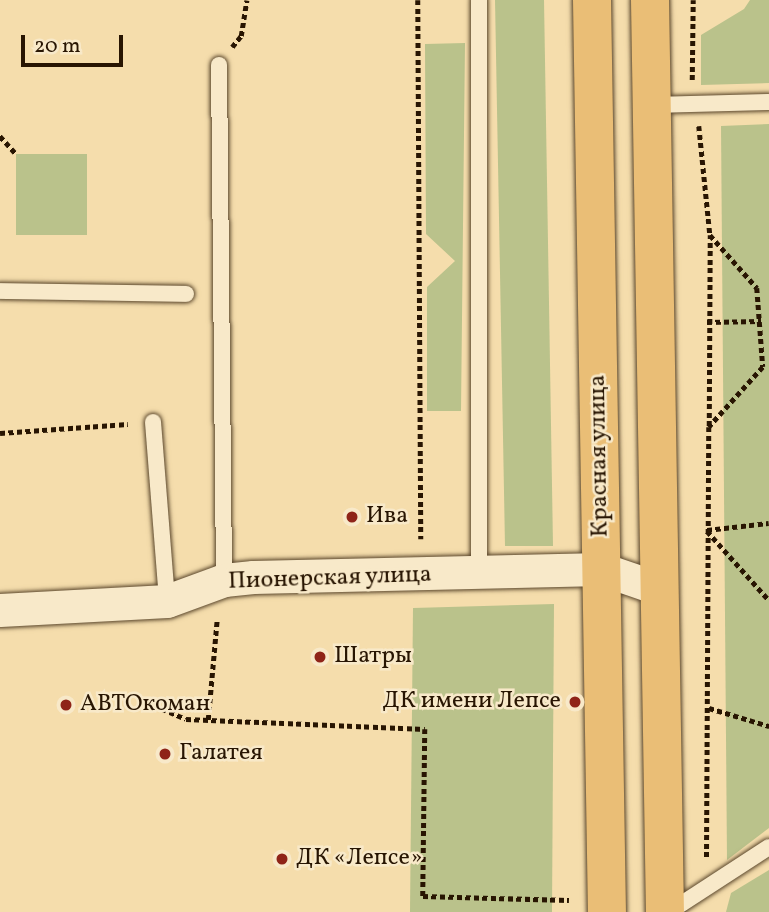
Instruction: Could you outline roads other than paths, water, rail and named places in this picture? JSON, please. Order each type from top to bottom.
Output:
[{"type":"highway","name":"Красная улица","points":[[592,0],[607,912]]},
{"type":"highway","points":[[650,0],[667,912]]},
{"type":"street","name":"Пионерская улица","points":[[0,610],[167,601],[421,575],[602,569],[660,589]]},
{"type":"lane","points":[[479,0],[480,574]]},
{"type":"lane","points":[[219,65],[221,595]]},
{"type":"lane","points":[[651,105],[769,102]]},
{"type":"lane","points":[[0,291],[186,294]]},
{"type":"lane","points":[[153,422],[167,601]]},
{"type":"lane","points":[[667,912],[769,847]]},
{"type":"place","name":"Ива","points":[[352,517]]},
{"type":"place","name":"Шатры","points":[[320,657]]},
{"type":"place","name":"ДК имени Лепсе","points":[[575,702]]},
{"type":"place","name":"АВТОкоман","points":[[66,705]]},
{"type":"place","name":"Галатея","points":[[165,754]]},
{"type":"place","name":"ДК «Лепсе»","points":[[282,859]]}]
